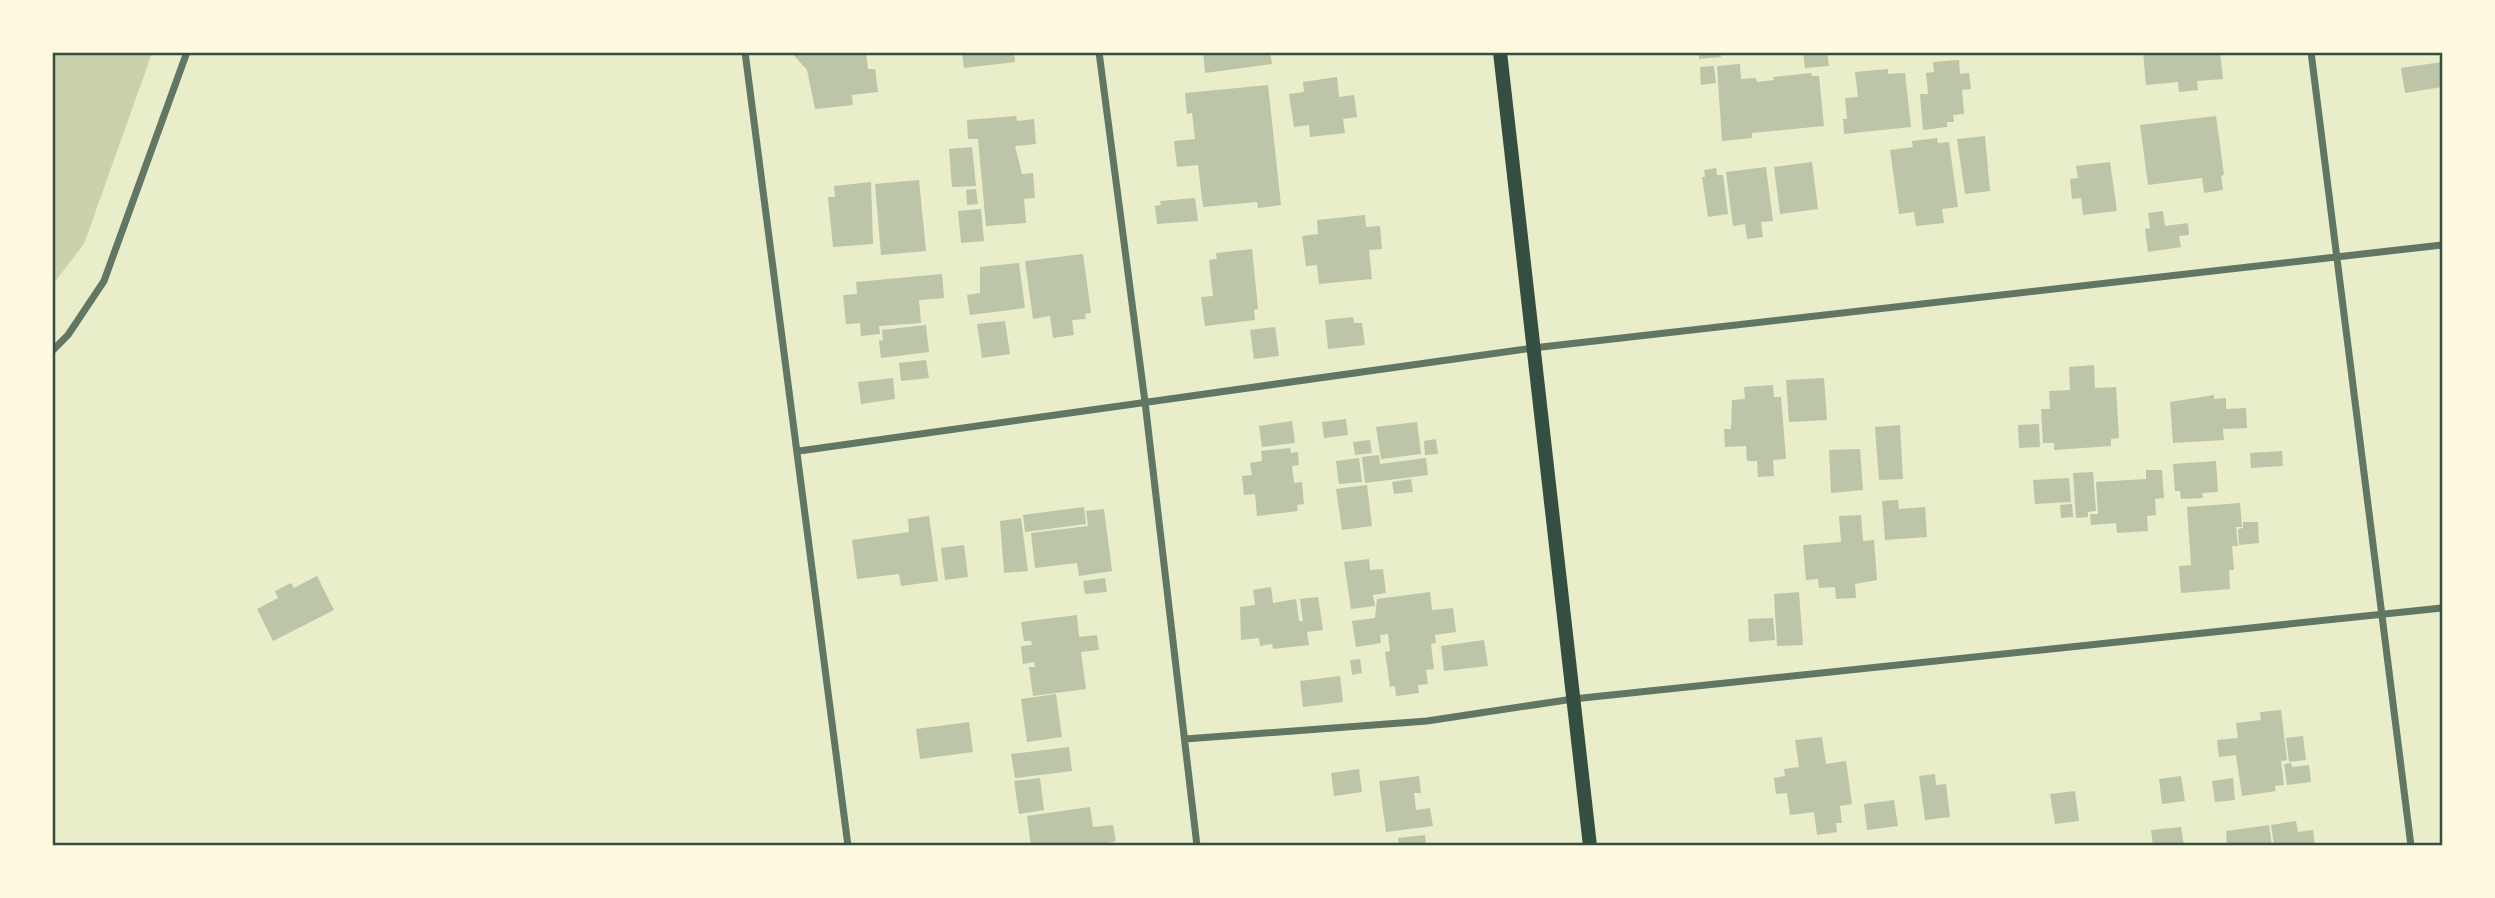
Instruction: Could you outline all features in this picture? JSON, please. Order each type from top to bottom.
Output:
[{"type":"main road","points":[[1500,52],[1590,845]]},
{"type":"street","points":[[52,351],[68,335],[104,281],[187,52]]},
{"type":"street","points":[[745,52],[799,451],[848,845]]},
{"type":"street","points":[[1099,52],[1145,402],[1197,845]]},
{"type":"street","points":[[2311,52],[2411,845]]},
{"type":"street","points":[[799,451],[1533,348],[2442,245]]},
{"type":"street","points":[[1185,739],[1427,721],[1573,699],[2442,608]]},
{"type":"green space","points":[[53,52],[152,53],[84,244],[53,284]]},
{"type":"building","points":[[791,52],[866,52],[868,69],[875,69],[878,92],[852,95],[853,105],[815,109],[807,70]]},
{"type":"building","points":[[962,52],[1014,52],[1015,62],[964,68]]},
{"type":"building","points":[[1203,52],[1270,53],[1272,64],[1205,73]]},
{"type":"building","points":[[1699,52],[1721,52],[1721,57],[1699,59]]},
{"type":"building","points":[[1803,52],[1827,52],[1829,66],[1805,68]]},
{"type":"building","points":[[2143,52],[2220,52],[2223,79],[2197,81],[2198,90],[2179,92],[2178,82],[2146,85]]},
{"type":"building","points":[[1959,60],[1960,74],[1969,73],[1971,89],[1962,90],[1964,114],[1953,115],[1954,122],[1947,122],[1947,127],[1923,130],[1920,94],[1928,94],[1926,73],[1934,72],[1933,62]]},
{"type":"building","points":[[2442,62],[2442,87],[2405,93],[2401,68]]},
{"type":"building","points":[[1740,64],[1741,79],[1756,78],[1757,82],[1774,80],[1773,77],[1811,73],[1812,76],[1819,76],[1824,126],[1752,133],[1752,138],[1722,141],[1717,66]]},
{"type":"building","points":[[1714,66],[1716,83],[1701,85],[1700,67]]},
{"type":"building","points":[[1888,69],[1888,74],[1905,73],[1911,127],[1844,134],[1843,119],[1847,119],[1845,98],[1858,97],[1855,72]]},
{"type":"building","points":[[1337,77],[1339,97],[1354,95],[1357,117],[1343,119],[1345,133],[1310,137],[1309,125],[1294,127],[1289,94],[1304,92],[1303,82]]},
{"type":"building","points":[[1268,85],[1281,205],[1258,208],[1257,202],[1203,207],[1198,165],[1177,167],[1174,141],[1195,139],[1192,113],[1187,114],[1185,93]]},
{"type":"building","points":[[1016,116],[1017,121],[1034,119],[1036,144],[1015,146],[1022,174],[1033,173],[1035,198],[1024,199],[1026,223],[986,226],[978,139],[968,139],[967,120]]},
{"type":"building","points":[[2216,116],[2224,175],[2221,176],[2223,190],[2204,193],[2202,178],[2148,185],[2140,125]]},
{"type":"building","points":[[1985,136],[1990,191],[1965,194],[1957,139]]},
{"type":"building","points":[[1937,138],[1938,143],[1949,142],[1958,207],[1942,209],[1944,223],[1916,226],[1914,212],[1899,214],[1890,150],[1913,147],[1912,141]]},
{"type":"building","points":[[972,147],[976,186],[952,187],[949,149]]},
{"type":"building","points":[[1812,162],[1818,209],[1780,214],[1774,167]]},
{"type":"building","points":[[2110,162],[2117,211],[2083,215],[2081,198],[2072,199],[2070,179],[2078,178],[2076,166]]},
{"type":"building","points":[[1766,167],[1773,221],[1761,222],[1763,237],[1747,239],[1745,224],[1733,226],[1726,172]]},
{"type":"building","points":[[1716,168],[1717,175],[1723,175],[1728,214],[1708,217],[1702,177],[1705,177],[1704,170]]},
{"type":"building","points":[[919,180],[926,251],[881,255],[875,184]]},
{"type":"building","points":[[871,182],[873,244],[833,247],[828,197],[835,197],[834,186]]},
{"type":"building","points":[[976,189],[978,204],[967,205],[966,190]]},
{"type":"building","points":[[1195,198],[1198,221],[1157,224],[1155,206],[1161,205],[1160,201]]},
{"type":"building","points":[[981,209],[984,241],[961,243],[958,211]]},
{"type":"building","points":[[2163,211],[2165,226],[2188,223],[2189,235],[2179,236],[2181,247],[2148,252],[2145,229],[2150,228],[2148,213]]},
{"type":"building","points":[[1365,215],[1366,227],[1380,226],[1382,249],[1369,250],[1372,279],[1319,284],[1317,265],[1306,266],[1302,236],[1318,234],[1317,220]]},
{"type":"building","points":[[1252,249],[1258,309],[1254,310],[1255,320],[1205,326],[1201,297],[1213,296],[1209,260],[1217,259],[1216,253]]},
{"type":"building","points":[[1083,254],[1091,313],[1085,314],[1086,319],[1072,320],[1074,335],[1053,338],[1050,316],[1033,319],[1025,261]]},
{"type":"building","points":[[1019,263],[1025,308],[970,315],[967,295],[980,293],[980,267]]},
{"type":"building","points":[[942,274],[944,298],[919,300],[921,323],[879,326],[880,334],[861,336],[860,323],[846,324],[843,295],[857,294],[856,282]]},
{"type":"building","points":[[1353,317],[1354,323],[1362,323],[1365,345],[1328,349],[1325,320]]},
{"type":"building","points":[[1005,321],[1010,354],[982,358],[977,324]]},
{"type":"building","points":[[926,325],[929,352],[881,358],[879,341],[883,340],[882,330]]},
{"type":"building","points":[[1275,327],[1279,356],[1254,359],[1250,330]]},
{"type":"building","points":[[926,360],[929,378],[901,381],[899,363]]},
{"type":"building","points":[[2094,365],[2095,388],[2116,387],[2119,438],[2111,439],[2111,446],[2054,450],[2054,443],[2043,443],[2041,409],[2050,409],[2049,391],[2070,390],[2069,367]]},
{"type":"building","points":[[893,378],[895,399],[861,404],[858,382]]},
{"type":"building","points":[[1824,378],[1827,420],[1789,422],[1786,380]]},
{"type":"building","points":[[1773,385],[1774,397],[1781,397],[1786,459],[1773,460],[1774,476],[1758,477],[1757,461],[1747,461],[1746,446],[1725,447],[1724,429],[1731,429],[1732,400],[1745,399],[1744,387]]},
{"type":"building","points":[[2214,395],[2214,399],[2226,398],[2226,409],[2246,408],[2247,428],[2223,429],[2224,440],[2173,443],[2170,402]]},
{"type":"building","points":[[1346,419],[1348,435],[1324,438],[1322,422]]},
{"type":"building","points":[[1292,421],[1295,443],[1262,447],[1259,426]]},
{"type":"building","points":[[1417,422],[1421,454],[1381,459],[1376,427]]},
{"type":"building","points":[[2039,424],[2040,447],[2019,448],[2018,425]]},
{"type":"building","points":[[1900,425],[1903,479],[1879,480],[1875,427]]},
{"type":"building","points":[[1436,439],[1438,454],[1425,455],[1424,441]]},
{"type":"building","points":[[1370,440],[1372,453],[1355,455],[1353,442]]},
{"type":"building","points":[[1290,448],[1291,453],[1298,452],[1299,465],[1292,466],[1294,483],[1302,482],[1304,504],[1297,505],[1298,511],[1257,516],[1255,494],[1244,495],[1242,476],[1252,475],[1250,463],[1262,461],[1261,451]]},
{"type":"building","points":[[1860,449],[1863,490],[1831,493],[1829,450]]},
{"type":"building","points":[[2282,451],[2283,466],[2251,468],[2250,453]]},
{"type":"building","points":[[1379,455],[1380,464],[1426,458],[1428,475],[1365,483],[1362,457]]},
{"type":"building","points":[[1359,458],[1362,482],[1339,484],[1336,461]]},
{"type":"building","points":[[2216,461],[2218,492],[2202,493],[2203,498],[2181,499],[2180,491],[2175,491],[2173,464]]},
{"type":"building","points":[[2146,470],[2162,470],[2164,498],[2155,499],[2156,515],[2147,516],[2148,531],[2117,533],[2116,523],[2091,525],[2090,514],[2098,514],[2096,482],[2146,479]]},
{"type":"building","points":[[2093,472],[2096,511],[2088,512],[2088,517],[2076,518],[2073,473]]},
{"type":"building","points":[[2069,478],[2071,502],[2035,504],[2033,480]]},
{"type":"building","points":[[1411,479],[1413,492],[1394,494],[1392,482]]},
{"type":"building","points":[[1367,485],[1372,526],[1342,530],[1336,489]]},
{"type":"building","points":[[1898,500],[1899,509],[1925,507],[1927,537],[1885,540],[1882,501]]},
{"type":"building","points":[[2240,503],[2242,527],[2236,527],[2238,546],[2232,546],[2234,570],[2229,570],[2230,589],[2181,593],[2179,566],[2191,565],[2187,507]]},
{"type":"building","points":[[2072,504],[2073,517],[2061,518],[2060,505]]},
{"type":"building","points":[[1084,507],[1086,524],[1025,532],[1023,515]]},
{"type":"building","points":[[1104,509],[1112,571],[1079,576],[1077,563],[1035,568],[1031,533],[1088,526],[1086,511]]},
{"type":"building","points":[[1861,515],[1863,541],[1874,540],[1877,580],[1855,584],[1856,598],[1836,599],[1835,587],[1819,588],[1818,579],[1806,580],[1803,545],[1841,542],[1839,516]]},
{"type":"building","points":[[929,516],[938,581],[901,586],[899,574],[857,579],[852,540],[909,532],[908,519]]},
{"type":"building","points":[[1021,518],[1028,571],[1004,573],[1000,521]]},
{"type":"building","points":[[2243,522],[2258,522],[2259,543],[2239,545],[2238,529],[2243,528]]},
{"type":"building","points":[[964,545],[968,577],[945,580],[941,548]]},
{"type":"building","points":[[1369,559],[1370,570],[1383,569],[1386,593],[1373,595],[1375,606],[1351,609],[1344,562]]},
{"type":"building","points":[[317,576],[334,610],[273,641],[257,609],[278,598],[275,591],[291,583],[294,588]]},
{"type":"building","points":[[1105,578],[1107,592],[1085,594],[1083,581]]},
{"type":"building","points":[[1271,587],[1273,603],[1296,599],[1299,621],[1303,621],[1300,599],[1318,597],[1323,630],[1307,632],[1309,645],[1273,649],[1272,644],[1260,646],[1259,638],[1241,640],[1240,607],[1255,605],[1253,590]]},
{"type":"building","points":[[1430,592],[1432,610],[1453,608],[1456,632],[1435,635],[1436,643],[1431,644],[1434,669],[1426,670],[1428,684],[1418,685],[1419,693],[1396,696],[1395,686],[1390,687],[1385,652],[1390,651],[1388,634],[1380,635],[1381,643],[1356,647],[1352,621],[1375,618],[1377,599]]},
{"type":"building","points":[[1799,592],[1803,645],[1777,646],[1774,594]]},
{"type":"building","points":[[1077,615],[1079,637],[1097,635],[1099,650],[1081,652],[1086,689],[1033,696],[1029,667],[1035,667],[1034,662],[1023,664],[1021,646],[1032,645],[1031,641],[1024,641],[1021,622]]},
{"type":"building","points":[[1773,618],[1775,640],[1749,642],[1748,619]]},
{"type":"building","points":[[1484,640],[1488,666],[1444,671],[1441,646]]},
{"type":"building","points":[[1360,659],[1362,673],[1352,675],[1350,660]]},
{"type":"building","points":[[1340,676],[1343,702],[1303,707],[1300,681]]},
{"type":"building","points":[[1056,694],[1062,737],[1027,742],[1021,699]]},
{"type":"building","points":[[2281,710],[2287,760],[2281,761],[2284,785],[2275,786],[2276,791],[2242,796],[2236,755],[2219,757],[2217,740],[2238,738],[2236,723],[2261,720],[2260,712]]},
{"type":"building","points":[[969,722],[973,752],[920,759],[916,729]]},
{"type":"building","points":[[2303,736],[2306,760],[2289,762],[2286,738]]},
{"type":"building","points":[[1822,737],[1826,764],[1846,761],[1852,804],[1840,806],[1842,823],[1836,823],[1837,832],[1817,835],[1814,812],[1790,815],[1787,793],[1776,794],[1774,778],[1785,776],[1784,769],[1799,767],[1795,740]]},
{"type":"building","points":[[1069,747],[1072,771],[1015,778],[1011,754]]},
{"type":"building","points":[[2291,763],[2292,767],[2309,765],[2311,782],[2287,785],[2284,764]]},
{"type":"building","points":[[1359,769],[1362,792],[1334,796],[1331,773]]},
{"type":"building","points":[[1935,774],[1936,785],[1946,784],[1950,817],[1925,820],[1919,776]]},
{"type":"building","points":[[1419,776],[1421,793],[1414,793],[1416,810],[1430,808],[1433,826],[1386,832],[1379,781]]},
{"type":"building","points":[[2181,776],[2185,801],[2162,804],[2159,779]]},
{"type":"building","points":[[1040,778],[1044,810],[1019,814],[1014,781]]},
{"type":"building","points":[[2233,778],[2235,800],[2215,802],[2212,781]]},
{"type":"building","points":[[2075,791],[2079,821],[2055,824],[2050,794]]},
{"type":"building","points":[[1894,800],[1898,826],[1867,830],[1864,804]]},
{"type":"building","points":[[1090,807],[1093,827],[1113,825],[1116,841],[1096,846],[1031,846],[1027,816]]},
{"type":"building","points":[[2296,821],[2298,832],[2313,830],[2315,846],[2274,846],[2271,825]]},
{"type":"building","points":[[2269,825],[2272,846],[2227,846],[2226,831]]},
{"type":"building","points":[[2181,827],[2184,846],[2153,846],[2151,830]]},
{"type":"building","points":[[1425,835],[1426,846],[1399,846],[1398,838]]}]
